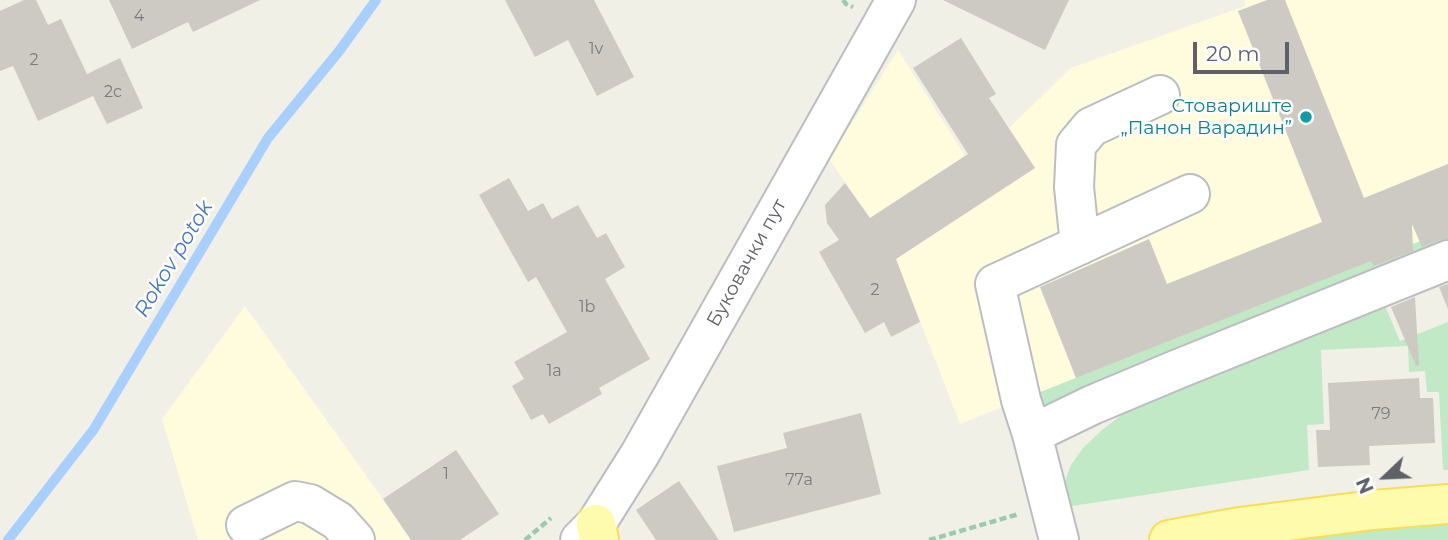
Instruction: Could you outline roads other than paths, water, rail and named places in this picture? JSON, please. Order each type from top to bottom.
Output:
[{"type":"main road","points":[[1169,540],[1241,534],[1373,510],[1448,504]]},
{"type":"street","name":"Буковачки пут","points":[[591,535],[640,454],[896,0]]},
{"type":"street","points":[[1080,245],[1074,187],[1076,145],[1091,127],[1160,95]]},
{"type":"street","points":[[1054,523],[1021,400],[995,284],[1190,194]]},
{"type":"street","points":[[1032,434],[1153,379],[1448,260]]},
{"type":"street","points":[[246,525],[295,501],[310,504],[338,521],[355,540]]},
{"type":"waterway","name":"Rokov potok","points":[[8,540],[94,429],[268,138],[340,50],[376,0]]},
{"type":"place","name":"Стовариште „Панон Варадин”","points":[[1306,117]]}]
